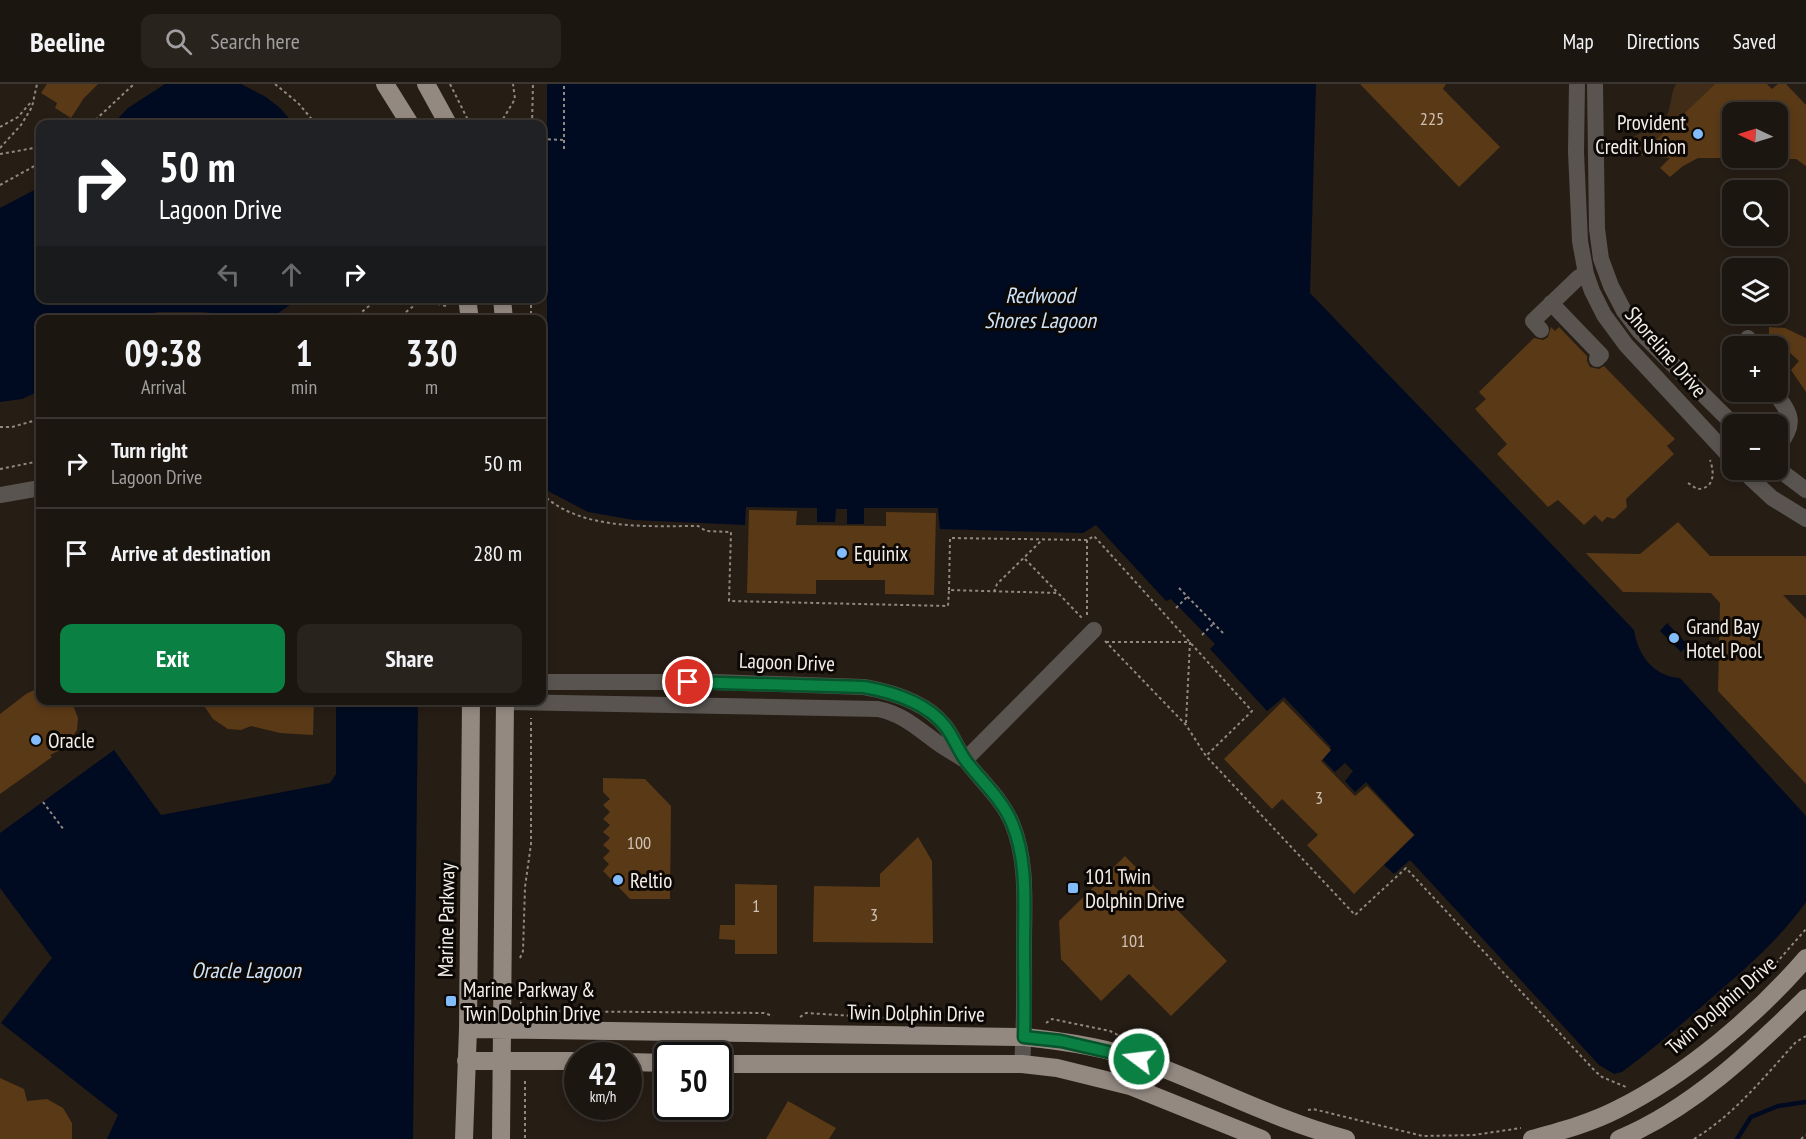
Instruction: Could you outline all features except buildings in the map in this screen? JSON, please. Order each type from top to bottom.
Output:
[{"type":"main road","points":[[385,84],[408,120]]},
{"type":"main road","points":[[426,84],[446,120]]},
{"type":"main road","name":"Marine Parkway","points":[[464,1139],[468,1029],[471,705]]},
{"type":"main road","points":[[501,1139],[505,705]]},
{"type":"main road","name":"Twin Dolphin Drive","points":[[1531,1133],[1578,1126],[1618,1109],[1665,1082],[1711,1049],[1806,958]]},
{"type":"main road","points":[[1619,1139],[1680,1105],[1728,1071],[1806,998]]},
{"type":"main road","name":"Twin Dolphin Drive","points":[[468,1029],[1024,1037],[1061,1041],[1139,1059],[1316,1130],[1346,1139]]},
{"type":"main road","points":[[466,1061],[564,1061]]},
{"type":"main road","points":[[732,1064],[1022,1064],[1057,1068],[1130,1086],[1262,1139]]},
{"type":"street","name":"Shoreline Drive","points":[[1577,84],[1576,152],[1580,241],[1586,273],[1604,315],[1626,345],[1722,448]]},
{"type":"street","name":"Shoreline Drive","points":[[1595,84],[1597,229],[1601,258],[1611,286],[1624,311],[1639,331],[1723,414]]},
{"type":"street","points":[[1541,330],[1533,321],[1586,273]]},
{"type":"street","points":[[1551,303],[1600,356],[1597,359]]},
{"type":"street","points":[[1783,402],[1790,416],[1788,430]]},
{"type":"street","points":[[1788,476],[1806,490]]},
{"type":"street","points":[[1756,480],[1772,498],[1806,519]]},
{"type":"street","points":[[0,495],[36,489]]},
{"type":"street","points":[[965,760],[1094,630]]},
{"type":"street","name":"Lagoon Drive","points":[[546,682],[715,682],[856,687],[882,690],[910,700],[936,718],[944,725],[965,760],[991,789],[1012,822],[1022,851],[1024,894],[1022,1064]]},
{"type":"street","name":"Lagoon Drive","points":[[546,702],[879,709],[895,713],[919,727],[936,742],[965,760]]},
{"type":"path","points":[[0,148],[21,125],[32,107],[37,84]]},
{"type":"path","points":[[95,120],[134,84]]},
{"type":"path","points":[[275,84],[298,103],[313,120]]},
{"type":"path","points":[[450,84],[468,120]]},
{"type":"path","points":[[502,120],[515,99],[513,84]]},
{"type":"path","points":[[531,120],[532,84]]},
{"type":"path","points":[[564,84],[564,149]]},
{"type":"path","points":[[0,127],[21,115],[33,99]]},
{"type":"path","points":[[546,139],[564,140]]},
{"type":"path","points":[[0,154],[36,148]]},
{"type":"path","points":[[0,185],[36,165]]},
{"type":"path","points":[[358,315],[370,303]]},
{"type":"path","points":[[402,315],[417,303]]},
{"type":"path","points":[[434,303],[446,306]]},
{"type":"path","points":[[0,427],[12,427],[36,420]]},
{"type":"path","points":[[0,469],[36,462]]},
{"type":"path","points":[[546,497],[569,512],[609,523],[698,525],[706,531],[731,532],[729,601],[948,606],[950,538],[1087,540],[1094,536],[1252,711],[1206,756]]},
{"type":"path","points":[[994,593],[997,584],[1042,540]]},
{"type":"path","points":[[1025,558],[1087,623],[1087,540]]},
{"type":"path","points":[[1179,588],[1222,633]]},
{"type":"path","points":[[949,590],[1058,594]]},
{"type":"path","points":[[1176,608],[1187,597]]},
{"type":"path","points":[[1202,635],[1213,624]]},
{"type":"path","points":[[1094,630],[1186,725],[1206,756],[1355,915],[1406,868],[1594,1071],[1602,1077],[1629,1088],[1619,1092]]},
{"type":"path","points":[[1106,642],[1190,642]]},
{"type":"path","points":[[1186,725],[1190,642]]},
{"type":"path","points":[[519,961],[523,951],[525,887],[531,844],[531,716]]},
{"type":"path","points":[[43,802],[64,830]]},
{"type":"path","points":[[1706,1030],[1762,980],[1806,929]]},
{"type":"path","points":[[519,995],[522,1008],[531,1011],[764,1013],[772,1016]]},
{"type":"path","points":[[1046,1023],[1052,1019],[1110,1031],[1128,1039]]},
{"type":"path","points":[[1694,1139],[1732,1112],[1796,1042],[1806,1036]]},
{"type":"path","points":[[525,1081],[525,1139]]},
{"type":"path","points":[[1304,1111],[1313,1110],[1423,1136],[1531,1133]]},
{"type":"path","points":[[1801,1139],[1806,1135]]},
{"type":"shaded area","points":[[1676,84],[1715,84],[1640,155],[1632,147],[1630,140],[1662,122],[1668,113]]},
{"type":"water","points":[[165,84],[241,84],[266,97],[290,120],[117,120],[128,108]]},
{"type":"water","name":"Redwood Shores Lagoon","points":[[547,84],[1316,84],[1310,293],[1634,630],[1639,648],[1648,663],[1662,673],[1680,678],[1806,816],[1806,902],[1772,942],[1734,978],[1644,1055],[1622,1072],[1614,1074],[1599,1065],[1410,860],[1394,874],[1384,865],[1415,835],[1366,782],[1355,792],[1345,781],[1353,771],[1345,763],[1335,772],[1323,760],[1331,747],[1284,697],[1267,711],[1210,649],[1215,644],[1171,599],[1166,601],[1096,525],[1083,533],[940,529],[938,508],[864,508],[864,524],[847,524],[847,509],[836,509],[835,522],[817,522],[817,508],[746,507],[745,525],[634,520],[588,512],[548,491]]},
{"type":"water","points":[[36,189],[36,303],[292,303],[274,315],[157,312],[147,315],[36,315],[36,393],[22,399],[0,402],[0,208]]},
{"type":"water","name":"Grand Bay Hotel Pool","points":[[1667,623],[1688,645],[1681,652],[1660,631]]},
{"type":"water","name":"Oracle Lagoon","points":[[336,705],[418,705],[413,1139],[107,1139],[118,1115],[1,1023],[52,958],[0,888],[0,833],[114,750],[161,815],[330,783],[336,774]]},
{"type":"waterway","points":[[1737,1139],[1751,1117],[1778,1106],[1806,1102]]},
{"type":"place","name":"Provident Credit Union","points":[[1698,134]]},
{"type":"place","name":"Equinix","points":[[842,553]]},
{"type":"place","name":"Grand Bay Hotel Pool","points":[[1674,638]]},
{"type":"place","name":"Oracle","points":[[36,740]]},
{"type":"place","name":"Reltio","points":[[618,880]]},
{"type":"place","name":"101 Twin Dolphin Drive","points":[[1073,888]]},
{"type":"place","name":"Marine Parkway & Twin Dolphin Drive","points":[[451,1001]]},
{"type":"route","points":[[688,682],[864,687],[882,690],[910,700],[928,711],[944,725],[965,760],[991,789],[1012,822],[1022,851],[1024,1037],[1098,1048],[1139,1059]]}]
